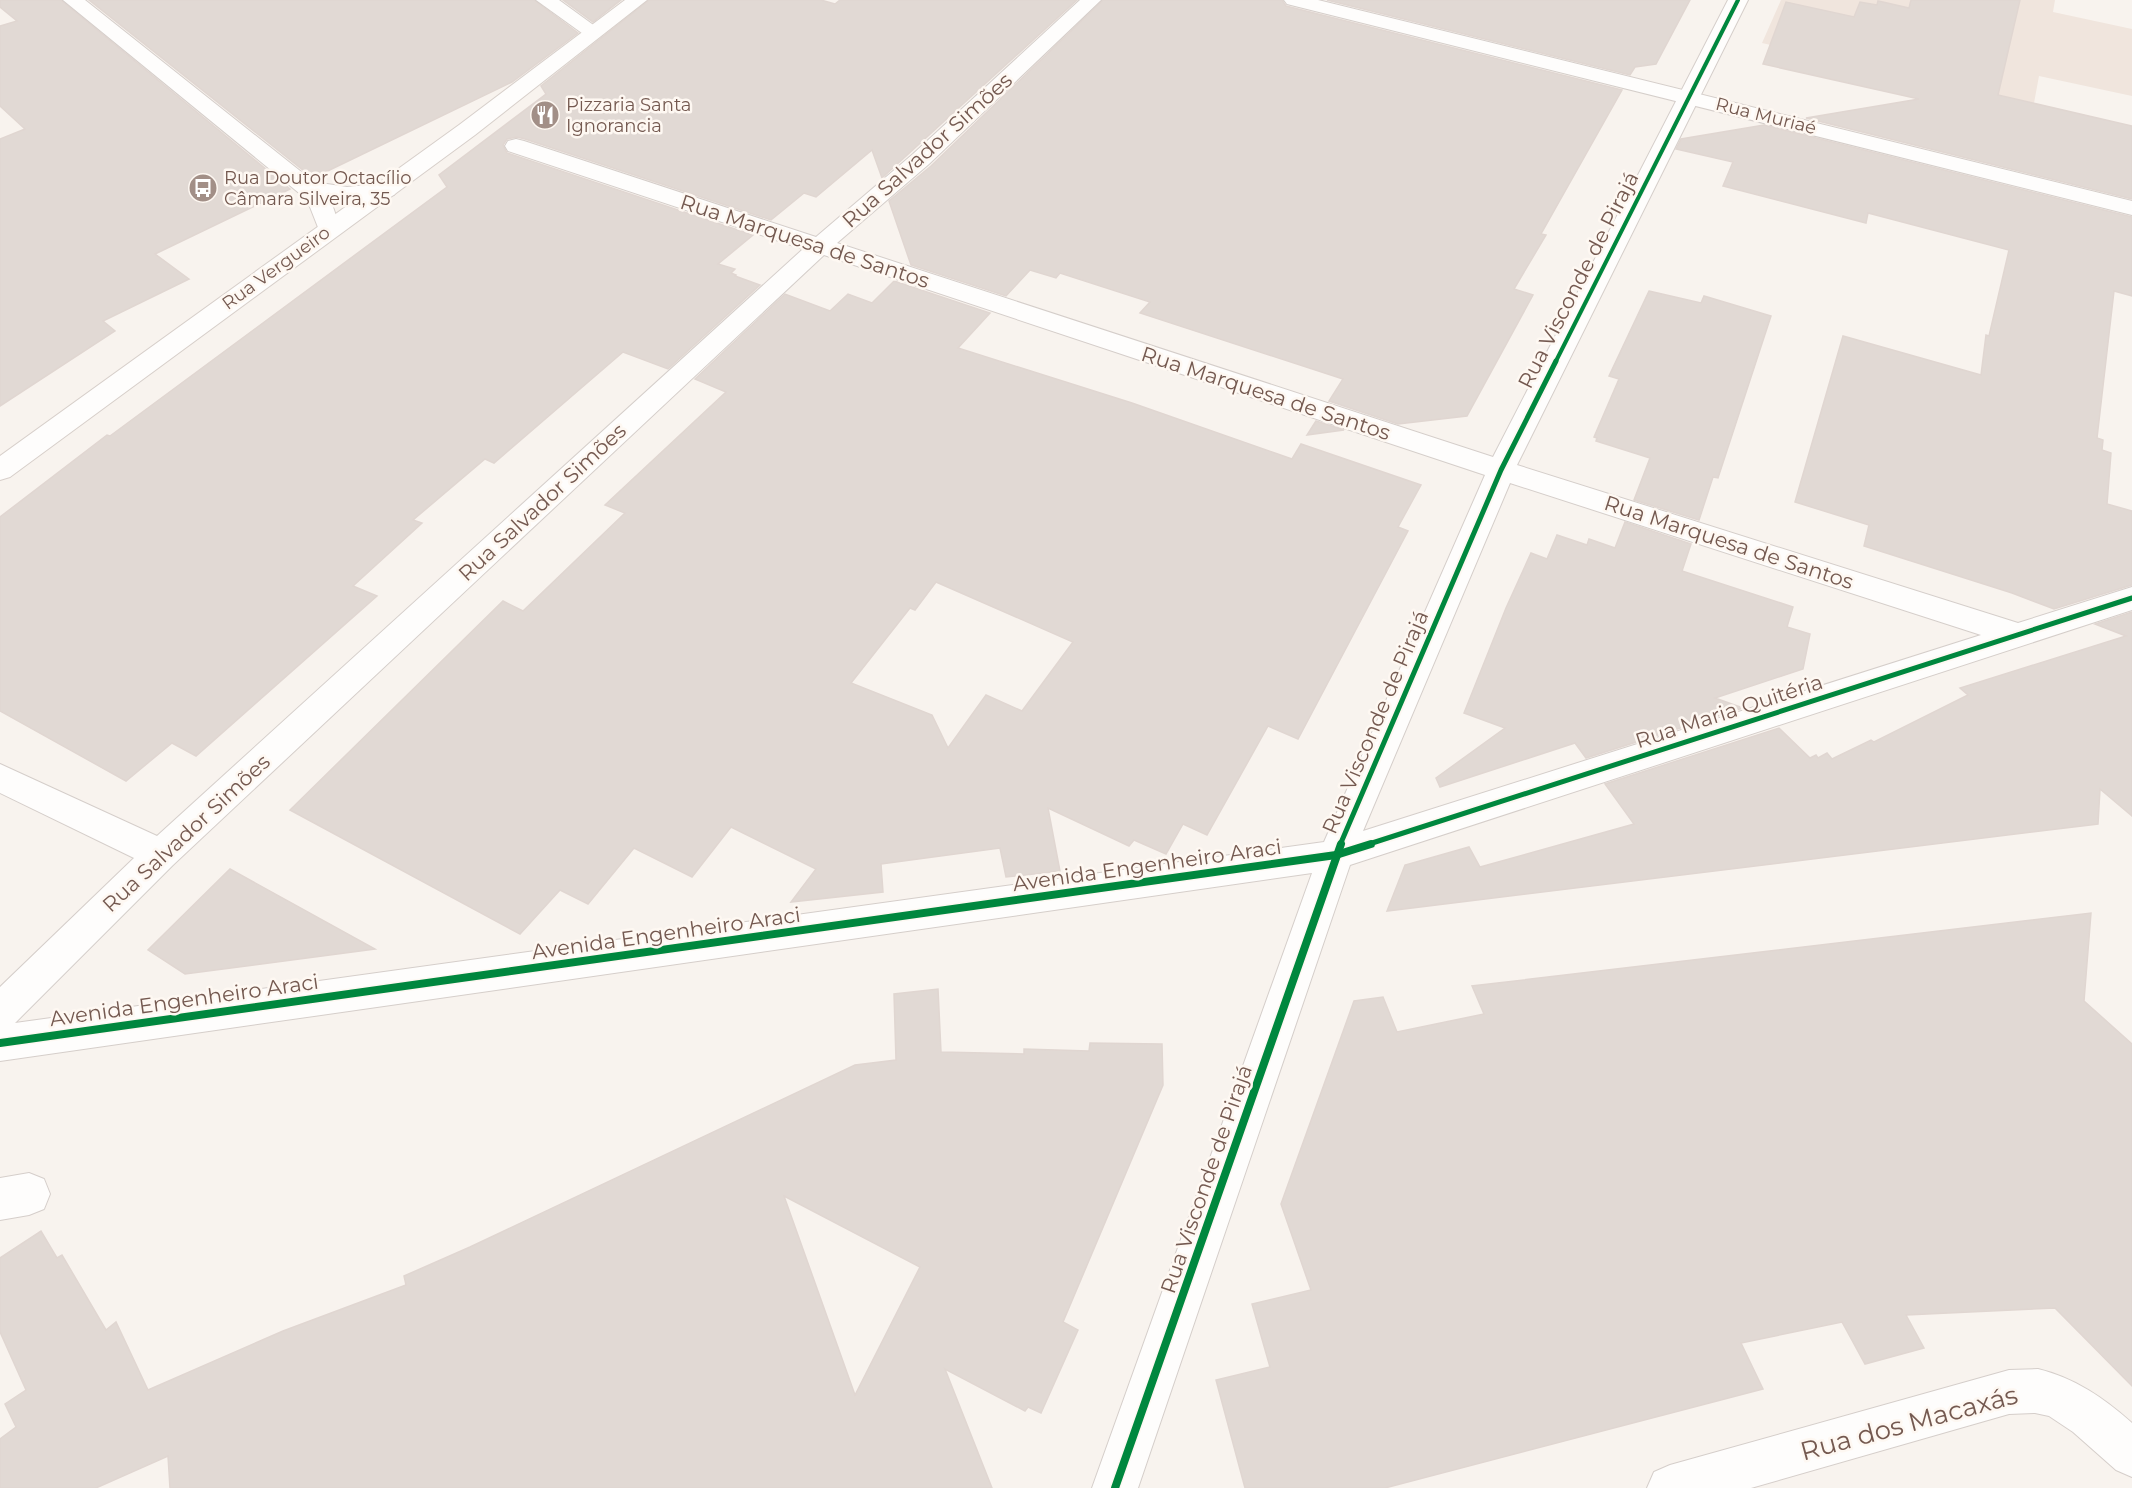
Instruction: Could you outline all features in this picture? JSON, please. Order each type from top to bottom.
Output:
[{"type":"street","points":[[73,0],[307,188],[321,207],[329,230]]},
{"type":"street","points":[[546,0],[593,32]]},
{"type":"street","name":"Rua Vergueiro","points":[[0,470],[467,130],[637,0]]},
{"type":"street","name":"Rua Salvador Simões","points":[[0,1012],[161,854],[820,246],[921,159],[1091,0]]},
{"type":"street","name":"Rua Muriaé","points":[[1294,0],[2132,208]]},
{"type":"street","name":"Rua Visconde de Pirajá","points":[[1115,1488],[1336,855],[1501,470],[1738,0]]},
{"type":"street","name":"Rua Marquesa de Santos","points":[[516,146],[1501,470],[2019,635]]},
{"type":"street","points":[[307,188],[347,194],[386,189]]},
{"type":"street","name":"Rua Maria Quitéria","points":[[1336,855],[2132,598]]},
{"type":"street","points":[[0,778],[161,854]]},
{"type":"street","name":"Avenida Engenheiro Araci","points":[[0,1043],[1336,855]]},
{"type":"street","name":"Rua dos Macaxás","points":[[1670,1488],[2009,1392],[2038,1391],[2063,1400],[2098,1424],[2132,1454]]},
{"type":"shaded area","points":[[1781,0],[2055,0],[2053,12],[2132,29],[2132,96],[2039,76],[2034,103],[1762,43]]},
{"type":"building","points":[[0,0],[61,0],[290,189],[155,254],[189,279],[103,321],[115,331],[0,406],[0,139],[25,129],[0,106],[0,26],[17,21],[0,7]]},
{"type":"building","points":[[89,0],[534,0],[578,33],[512,82],[313,178]]},
{"type":"building","points":[[563,0],[621,0],[593,22]]},
{"type":"building","points":[[649,0],[821,0],[835,4],[840,0],[1077,0],[882,178],[872,150],[816,197],[804,193],[771,220],[525,139],[517,137],[507,139],[503,145],[507,153],[753,235],[718,264],[735,269],[731,273],[735,276],[760,285],[668,369],[623,352],[494,463],[485,459],[413,520],[422,523],[353,586],[377,596],[196,756],[172,743],[126,781],[0,711],[0,517],[107,435],[110,436],[447,187],[439,175],[546,94],[541,86]]},
{"type":"building","points":[[1103,0],[1282,0],[1286,6],[1622,90],[1541,234],[1546,235],[1514,289],[1533,295],[1467,416],[1398,424],[1329,401],[1343,379],[1140,313],[1150,302],[1060,273],[1056,278],[1030,270],[1006,296],[911,265],[889,201],[931,166]]},
{"type":"building","points":[[1327,0],[1690,0],[1656,64],[1635,67],[1630,75]]},
{"type":"building","points":[[1911,0],[2020,0],[1998,95],[2132,126],[2132,199],[1806,118],[1919,99],[1763,64],[1786,2],[1854,17],[1860,2],[1877,5],[1878,1],[1909,8]]},
{"type":"building","points":[[1764,125],[2132,217],[2132,296],[2114,291],[2097,438],[2103,440],[2102,450],[2111,453],[2107,504],[2132,511],[2132,585],[2054,609],[2012,593],[1864,546],[1869,525],[1795,502],[1843,336],[1981,375],[1986,335],[1989,336],[2009,250],[1868,213],[1866,223],[1723,186],[1733,162],[1676,149],[1681,139]]},
{"type":"building","points":[[894,281],[990,313],[958,348],[1132,403],[1292,459],[1301,444],[1421,485],[1398,527],[1408,531],[1298,739],[1268,726],[1207,835],[1183,824],[1166,854],[1134,840],[1129,846],[1048,808],[1060,871],[1006,877],[1000,848],[881,864],[883,892],[791,902],[816,869],[731,827],[692,877],[634,848],[588,904],[560,890],[520,934],[290,810],[503,601],[523,611],[625,513],[605,505],[726,392],[695,379],[785,294],[830,311],[848,294],[872,303]],"holes":[[[936,582],[1073,642],[1022,711],[986,695],[948,748],[932,715],[851,683],[910,608],[915,610]]]},
{"type":"building","points":[[1649,291],[1701,303],[1704,296],[1771,316],[1718,478],[1713,477],[1699,520],[1634,500],[1650,458],[1596,441],[1597,438],[1594,437],[1619,379],[1609,376]]},
{"type":"building","points":[[1316,421],[1344,430],[1307,435]]},
{"type":"building","points":[[1625,522],[1691,544],[1682,571],[1793,607],[1787,627],[1810,634],[1803,669],[1715,698],[1743,708],[1586,758],[1575,743],[1440,787],[1436,778],[1505,728],[1464,713],[1506,608],[1531,553],[1547,559],[1557,535],[1587,545],[1589,539],[1615,548]]},
{"type":"building","points":[[2132,612],[2132,816],[2100,789],[2098,824],[1387,911],[1405,865],[1469,847],[1480,867],[1634,824],[1605,784],[1779,728],[1810,758],[1816,755],[1818,758],[1827,753],[1832,759],[1871,740],[1874,742],[1968,695],[1960,688],[2126,636],[2095,624]]},
{"type":"building","points":[[230,869],[375,949],[185,974],[148,950]]},
{"type":"building","points":[[2091,913],[2084,1001],[2132,1044],[2132,1386],[2055,1308],[1906,1315],[1924,1348],[1865,1364],[1842,1322],[1741,1343],[1763,1389],[1385,1488],[1245,1488],[1216,1380],[1270,1367],[1252,1304],[1311,1290],[1281,1204],[1354,1001],[1383,997],[1397,1032],[1484,1014],[1472,986]]},
{"type":"building","points":[[938,989],[941,1052],[1024,1054],[1024,1049],[1089,1051],[1090,1043],[1162,1044],[1163,1085],[1063,1322],[1078,1330],[1041,1413],[1028,1407],[1025,1411],[945,1369],[992,1488],[170,1488],[168,1456],[96,1488],[0,1488],[0,1439],[16,1427],[5,1404],[26,1390],[0,1332],[0,1258],[41,1231],[57,1258],[62,1255],[106,1330],[116,1322],[148,1390],[283,1331],[406,1285],[404,1276],[855,1065],[896,1060],[894,994]],"holes":[[[784,1196],[920,1267],[855,1395]]]},
{"type":"cycle path","points":[[1115,1488],[1336,855],[1501,470],[1738,0]]},
{"type":"cycle path","points":[[0,1043],[1336,855],[2132,598]]},
{"type":"place","name":"Pizzaria Santa Ignorancia","points":[[545,115]]},
{"type":"place","name":"Rua Doutor Octacílio Câmara Silveira, 35","points":[[203,188]]}]
